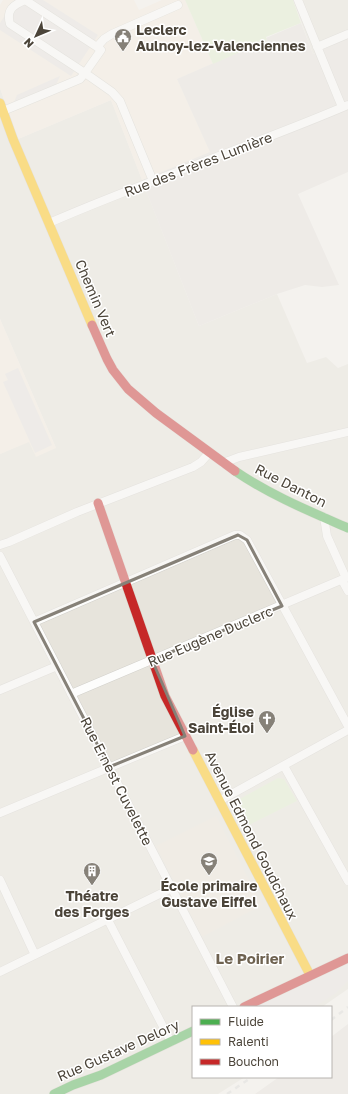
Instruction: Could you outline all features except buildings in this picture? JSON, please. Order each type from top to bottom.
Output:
[{"type":"street","points":[[1,107],[80,79],[85,73],[101,50],[25,0],[16,4],[10,10],[10,24],[85,73],[112,92],[120,101],[153,181]]},
{"type":"street","points":[[298,0],[345,106]]},
{"type":"street","points":[[97,47],[112,34],[178,5]]},
{"type":"street","points":[[318,47],[348,34]]},
{"type":"street","name":"Rue des Frères Lumière","points":[[49,223],[345,106]]},
{"type":"street","name":"Chemin Vert","points":[[1,107],[107,359],[116,374],[130,391],[144,404],[223,463]]},
{"type":"street","points":[[223,463],[239,457],[348,432]]},
{"type":"street","points":[[0,546],[98,503],[193,467],[201,462],[209,453]]},
{"type":"street","name":"Rue Danton","points":[[223,463],[264,489],[348,528]]},
{"type":"street","name":"Avenue Edmond Goudchaux","points":[[98,503],[165,696],[310,975]]},
{"type":"street","points":[[324,518],[327,536],[345,578],[348,591]]},
{"type":"street","points":[[34,622],[235,535],[243,536],[247,540],[348,726]]},
{"type":"street","name":"Rue Ernest Cuvelette","points":[[0,556],[232,1006]]},
{"type":"street","name":"Rue Eugène Duclerc","points":[[71,694],[282,606],[345,578]]},
{"type":"street","points":[[0,690],[57,666]]},
{"type":"street","points":[[219,801],[348,730]]},
{"type":"street","points":[[0,813],[185,736]]},
{"type":"street","points":[[284,766],[348,881]]},
{"type":"street","points":[[0,880],[35,955]]},
{"type":"street","points":[[0,972],[172,888]]},
{"type":"street","points":[[108,920],[171,1042]]},
{"type":"street","points":[[246,1006],[348,958]]},
{"type":"street","name":"Rue Gustave Delory","points":[[54,1094],[73,1085],[101,1075],[192,1032]]},
{"type":"highlighted area","points":[[238,535],[247,540],[282,606],[152,660],[185,736],[109,767],[34,622]]},
{"type":"shaded area","points":[[3,0],[134,0],[139,10],[162,0],[185,0],[213,64],[177,79],[211,153],[142,180],[111,100],[18,139],[0,88],[0,5]]},
{"type":"shaded area","points":[[15,0],[43,0],[98,35],[71,76],[0,30],[0,23]]},
{"type":"shaded area","points":[[293,0],[348,0],[348,38],[313,54]]},
{"type":"shaded area","points":[[301,23],[313,54],[348,38],[348,172],[298,194],[339,285],[322,287],[305,285],[277,294],[199,326],[142,180],[210,152],[177,79],[267,40],[266,38]]},
{"type":"shaded area","points":[[60,76],[56,85],[14,102],[17,95]]},
{"type":"shaded area","points":[[0,88],[18,139],[111,100],[199,326],[277,294],[307,363],[326,357],[338,368],[348,364],[348,989],[323,1006],[192,1006],[192,1078],[243,1078],[218,1094],[0,1094],[0,454],[29,441],[56,448],[0,319]]},
{"type":"shaded area","points":[[0,319],[56,448],[36,457],[29,442],[0,454]]},
{"type":"shaded area","points":[[18,368],[52,445],[35,453],[3,382],[8,380],[5,374]]},
{"type":"shaded area","name":"École primaire Gustave Eiffel","points":[[216,816],[262,905],[202,937],[156,846]]},
{"type":"shaded area","points":[[348,963],[348,981],[336,993],[316,1006],[254,1006]]},
{"type":"shaded area","points":[[348,1024],[348,1094],[255,1094],[278,1078],[332,1078],[332,1036]]},
{"type":"green space","points":[[185,0],[293,0],[301,23],[266,37],[267,40],[213,64]]},
{"type":"green space","points":[[278,778],[284,779],[297,801],[247,826],[234,802]]},
{"type":"railway","points":[[332,1019],[348,1007]]},
{"type":"railway","points":[[227,1094],[251,1078]]},
{"type":"traffic: fast","points":[[235,471],[262,488],[304,509],[348,528]]},
{"type":"traffic: fast","points":[[54,1094],[73,1085],[101,1075],[192,1031]]},
{"type":"traffic: slow","points":[[0,103],[13,139],[92,325]]},
{"type":"traffic: slow","points":[[193,750],[310,975]]},
{"type":"traffic: jam","points":[[92,325],[113,370],[128,389],[156,413],[235,471]]},
{"type":"traffic: jam","points":[[98,503],[165,696],[193,750]]},
{"type":"traffic: jam","points":[[246,1006],[348,958]]},
{"type":"place","name":"Leclerc Aulnoy-lez-Valenciennes","points":[[123,52]]},
{"type":"place","name":"Église Saint-Éloi","points":[[267,734]]},
{"type":"place","name":"École primaire Gustave Eiffel","points":[[209,876]]},
{"type":"place","name":"Théatre des Forges","points":[[92,886]]},
{"type":"district","name":"Le Poirier","points":[[250,958]]}]
